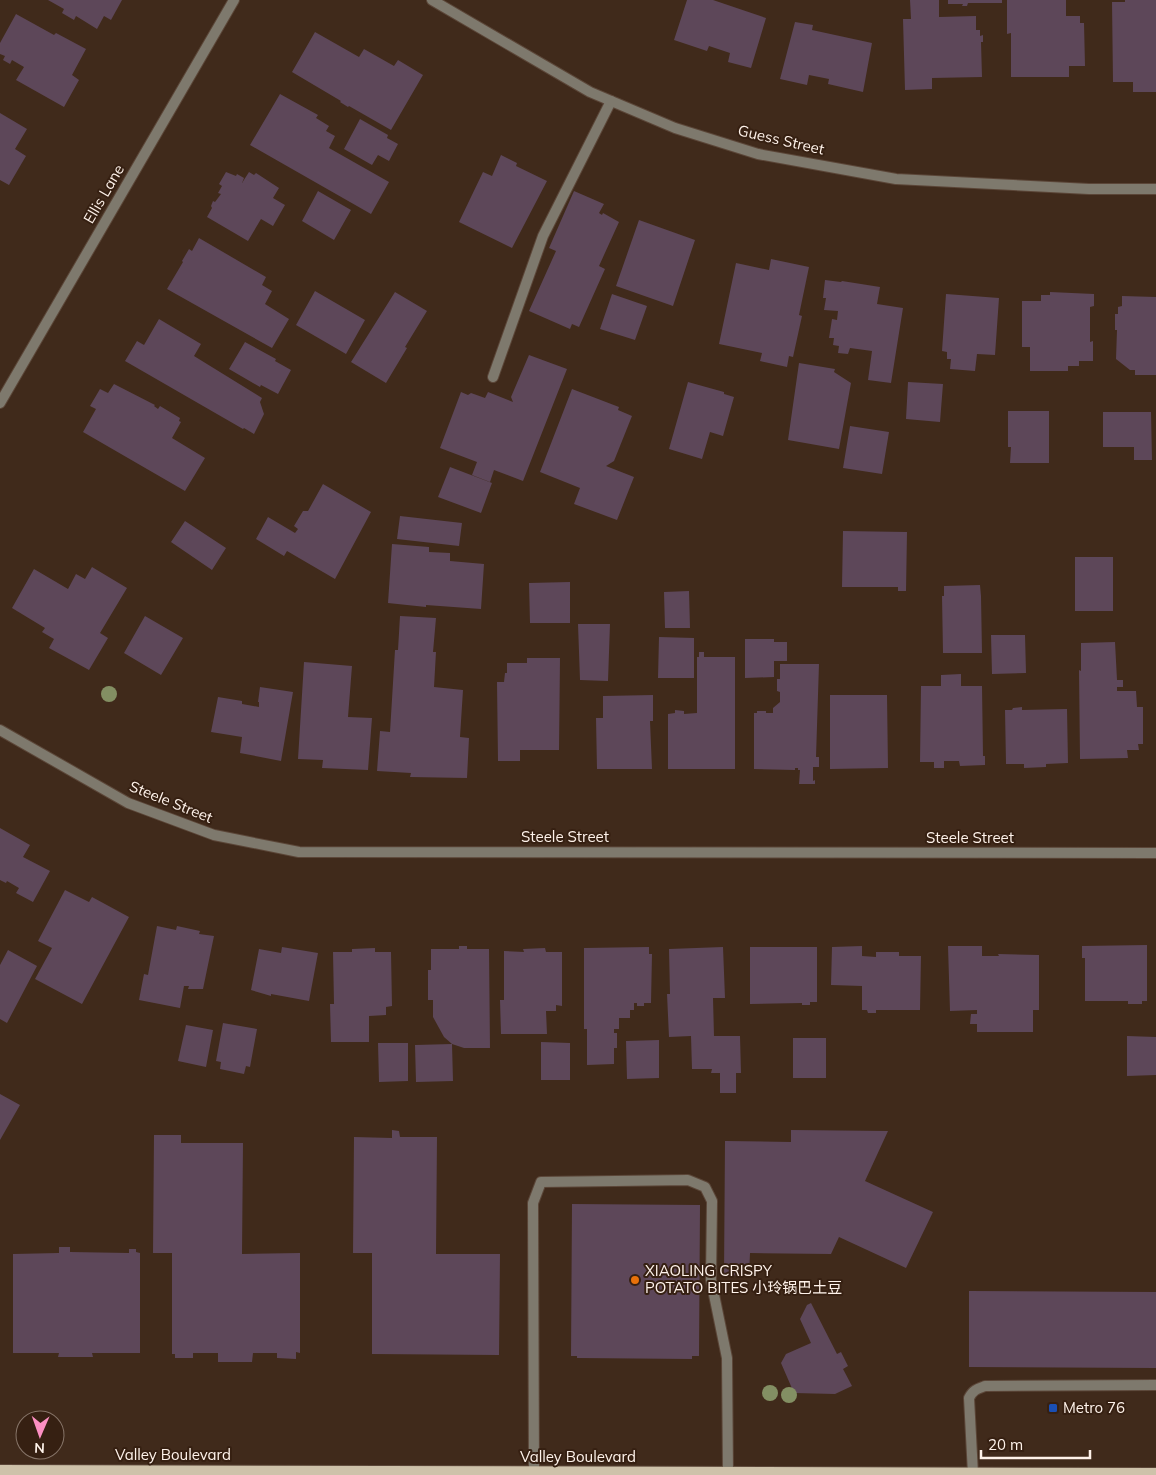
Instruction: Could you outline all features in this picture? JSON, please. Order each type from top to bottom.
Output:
[{"type":"main road","name":"Valley Boulevard","points":[[2,1472],[1156,1474]]},
{"type":"street","name":"Ellis Lane","points":[[0,402],[234,0]]},
{"type":"street","name":"Guess Street","points":[[432,0],[590,92],[675,128],[758,154],[896,179],[1089,189],[1156,189]]},
{"type":"street","points":[[493,378],[543,236],[611,100]]},
{"type":"street","name":"Steele Street","points":[[0,730],[128,803],[214,835],[299,852],[1156,853]]},
{"type":"street","points":[[534,1474],[532,1203],[541,1182],[688,1180],[705,1187],[712,1201],[711,1280],[727,1358],[728,1474]]},
{"type":"street","points":[[973,1474],[969,1398],[972,1391],[985,1386],[1156,1384]]},
{"type":"building","points":[[48,0],[122,0],[111,20],[104,16],[97,29],[76,16],[74,20],[62,13],[64,9]]},
{"type":"building","points":[[687,0],[713,0],[766,18],[751,68],[728,62],[730,53],[709,46],[707,51],[674,40]]},
{"type":"building","points":[[910,0],[939,0],[939,17],[976,16],[976,30],[980,30],[980,36],[983,35],[983,42],[981,42],[982,77],[932,78],[932,89],[905,90],[903,19],[911,19]]},
{"type":"building","points":[[948,0],[1002,0],[1002,3],[968,3],[967,6],[962,6],[963,4],[948,4]]},
{"type":"building","points":[[1007,0],[1066,0],[1066,16],[1080,16],[1080,23],[1084,23],[1085,66],[1069,66],[1069,77],[1011,77],[1011,33],[1007,34]]},
{"type":"building","points":[[1125,0],[1156,0],[1156,92],[1133,92],[1133,82],[1113,82],[1112,2],[1125,2]]},
{"type":"building","points":[[16,14],[54,35],[56,33],[86,49],[72,75],[79,80],[64,107],[16,80],[24,67],[12,60],[10,64],[3,60],[5,56],[0,54],[0,43]]},
{"type":"building","points":[[795,22],[813,25],[812,30],[872,43],[863,92],[828,84],[829,79],[809,75],[807,85],[780,79]]},
{"type":"building","points":[[315,32],[359,57],[364,49],[394,66],[398,60],[423,75],[391,130],[348,107],[292,72]]},
{"type":"building","points":[[280,94],[318,115],[316,118],[329,126],[326,131],[335,136],[329,148],[389,182],[371,214],[250,145]]},
{"type":"building","points":[[0,113],[27,129],[15,149],[26,156],[9,185],[0,180]]},
{"type":"building","points":[[360,119],[388,135],[387,138],[398,144],[389,161],[378,155],[372,165],[344,149]]},
{"type":"building","points":[[501,155],[517,163],[516,166],[547,181],[512,248],[459,222],[483,172],[492,176]]},
{"type":"building","points":[[226,172],[236,176],[237,174],[244,178],[242,183],[249,172],[254,175],[256,173],[279,188],[273,198],[285,205],[273,226],[261,219],[248,241],[207,217],[212,208],[213,201],[215,202],[221,194],[218,193],[222,186],[219,184]]},
{"type":"building","points":[[318,191],[351,210],[334,240],[302,221]]},
{"type":"building","points":[[574,191],[604,204],[599,213],[602,215],[603,213],[619,222],[599,266],[605,269],[579,327],[572,324],[570,329],[529,311],[556,251],[549,248]]},
{"type":"building","points":[[639,220],[695,240],[673,306],[616,286]]},
{"type":"building","points":[[199,238],[266,277],[262,285],[272,291],[265,304],[289,319],[272,348],[167,289],[189,249],[192,251]]},
{"type":"building","points":[[771,259],[809,267],[799,315],[802,316],[793,357],[789,356],[787,367],[760,361],[762,353],[719,344],[736,263],[769,270]]},
{"type":"building","points":[[825,280],[880,287],[877,304],[903,308],[891,383],[868,380],[872,351],[850,348],[848,354],[838,353],[839,346],[833,345],[834,338],[829,338],[832,319],[837,320],[838,311],[824,310],[826,298],[823,298]]},
{"type":"building","points":[[315,291],[365,320],[346,354],[296,325]]},
{"type":"building","points":[[395,292],[427,311],[386,383],[351,362]]},
{"type":"building","points":[[1050,292],[1094,294],[1094,306],[1090,307],[1090,342],[1093,341],[1093,361],[1079,361],[1079,366],[1068,366],[1068,371],[1030,371],[1030,347],[1022,347],[1022,301],[1041,301],[1041,295],[1050,295]]},
{"type":"building","points":[[612,294],[647,306],[635,340],[600,329]]},
{"type":"building","points":[[946,294],[999,298],[995,355],[977,354],[975,371],[950,369],[951,359],[947,359],[947,352],[942,351]]},
{"type":"building","points":[[1122,296],[1156,297],[1156,375],[1135,375],[1135,370],[1130,370],[1116,359],[1117,330],[1115,330],[1115,314],[1118,314],[1118,307],[1122,306]]},
{"type":"building","points":[[159,319],[201,344],[194,356],[262,398],[260,402],[264,414],[254,434],[125,361],[137,341],[144,345]]},
{"type":"building","points":[[245,342],[276,359],[275,361],[291,370],[278,394],[261,385],[260,387],[229,369]]},
{"type":"building","points":[[529,355],[567,369],[523,481],[494,470],[490,482],[472,475],[477,462],[440,448],[461,392],[485,398],[488,392],[513,402],[511,397]]},
{"type":"building","points":[[799,363],[835,369],[834,372],[851,383],[839,449],[788,440]]},
{"type":"building","points":[[688,382],[724,392],[724,394],[734,397],[723,436],[710,432],[702,459],[669,449]]},
{"type":"building","points":[[908,382],[943,384],[940,422],[906,419]]},
{"type":"building","points":[[114,384],[155,405],[158,409],[160,406],[180,418],[179,421],[181,422],[172,438],[205,458],[185,491],[83,432],[96,409],[90,406],[100,389],[108,393]]},
{"type":"building","points":[[572,389],[619,407],[618,410],[632,416],[614,461],[606,466],[634,477],[617,520],[574,504],[580,488],[540,472]]},
{"type":"building","points":[[1008,411],[1049,411],[1049,463],[1010,463],[1011,447],[1008,447]]},
{"type":"building","points":[[1103,412],[1151,412],[1152,460],[1134,460],[1134,447],[1103,447]]},
{"type":"building","points":[[850,426],[889,432],[882,474],[843,468]]},
{"type":"building","points":[[450,467],[492,483],[481,513],[438,497]]},
{"type":"building","points":[[323,484],[371,512],[335,579],[287,551],[284,556],[256,539],[268,517],[295,533],[298,529],[294,526],[303,511],[308,511]]},
{"type":"building","points":[[400,516],[462,523],[459,546],[397,539]]},
{"type":"building","points":[[185,521],[226,548],[212,570],[171,542]]},
{"type":"building","points":[[843,531],[907,532],[906,591],[898,591],[898,587],[842,587]]},
{"type":"building","points":[[392,544],[429,547],[429,552],[450,553],[450,561],[484,564],[481,609],[426,605],[426,607],[388,603]]},
{"type":"building","points":[[1075,557],[1113,557],[1113,611],[1075,611]]},
{"type":"building","points":[[92,567],[127,588],[100,633],[108,638],[89,670],[49,648],[54,639],[42,632],[45,628],[12,608],[34,569],[68,589],[76,574],[85,579]]},
{"type":"building","points":[[570,582],[570,623],[530,623],[529,583]]},
{"type":"building","points":[[980,585],[982,653],[943,653],[942,596],[944,596],[944,586]]},
{"type":"building","points":[[689,591],[690,628],[665,628],[664,592]]},
{"type":"building","points":[[145,616],[183,638],[161,675],[124,653]]},
{"type":"building","points":[[400,616],[436,618],[433,652],[436,652],[434,687],[463,690],[460,737],[469,738],[467,778],[410,777],[411,773],[377,771],[380,731],[390,732],[395,650],[398,650]]},
{"type":"building","points":[[578,624],[610,624],[608,681],[580,680]]},
{"type":"building","points":[[991,635],[1025,635],[1026,673],[992,674]]},
{"type":"building","points":[[659,637],[694,638],[694,678],[658,678]]},
{"type":"building","points":[[745,639],[774,639],[774,642],[787,642],[787,661],[774,661],[774,677],[745,678]]},
{"type":"building","points":[[1115,642],[1117,680],[1123,680],[1123,687],[1117,687],[1117,691],[1136,691],[1137,707],[1143,707],[1143,744],[1138,744],[1139,750],[1127,750],[1128,758],[1080,759],[1079,670],[1081,671],[1081,643]]},
{"type":"building","points":[[699,652],[704,652],[704,657],[735,657],[735,769],[668,769],[668,714],[675,713],[675,710],[684,711],[684,714],[697,713],[697,657],[699,657]]},
{"type":"building","points":[[527,658],[560,658],[559,750],[520,750],[520,761],[498,761],[497,682],[504,682],[505,673],[507,673],[507,663],[527,663]]},
{"type":"building","points":[[304,662],[352,666],[348,717],[372,718],[368,770],[322,768],[323,760],[298,759]]},
{"type":"building","points":[[780,664],[819,664],[816,757],[819,757],[819,767],[813,767],[813,781],[815,780],[815,784],[799,784],[800,770],[798,768],[795,768],[795,770],[754,769],[754,713],[766,711],[766,713],[773,713],[773,708],[780,702],[780,692],[777,691],[777,679],[780,679]]},
{"type":"building","points":[[961,674],[961,686],[982,686],[983,756],[985,756],[985,765],[960,766],[959,761],[944,761],[944,768],[934,768],[934,762],[920,762],[921,686],[941,686],[941,675]]},
{"type":"building","points":[[260,687],[293,692],[281,761],[240,753],[242,737],[211,732],[218,697],[242,701],[242,704],[259,707]]},
{"type":"building","points":[[653,695],[653,721],[650,721],[652,769],[597,769],[596,718],[603,718],[603,696]]},
{"type":"building","points":[[830,695],[887,695],[888,768],[830,769]]},
{"type":"building","points":[[1022,707],[1022,710],[1067,709],[1068,763],[1024,768],[1024,764],[1006,764],[1005,710]]},
{"type":"building","points":[[0,828],[30,845],[23,857],[50,871],[33,902],[16,893],[19,888],[7,881],[6,883],[0,880]]},
{"type":"building","points":[[65,890],[89,902],[92,897],[129,917],[82,1004],[35,979],[52,948],[38,941]]},
{"type":"building","points":[[157,926],[176,930],[177,926],[200,931],[199,934],[214,936],[203,989],[188,989],[189,986],[184,986],[180,1008],[139,1000],[144,974],[148,975]]},
{"type":"building","points":[[1147,945],[1147,1001],[1142,1001],[1142,1004],[1128,1004],[1128,1001],[1085,1001],[1085,958],[1082,958],[1082,946]]},
{"type":"building","points":[[459,946],[467,946],[467,949],[489,949],[490,1048],[464,1048],[452,1044],[444,1037],[433,1017],[433,1000],[428,1000],[428,970],[431,970],[431,949],[459,949]]},
{"type":"building","points":[[862,946],[862,956],[876,957],[876,952],[899,952],[899,956],[921,956],[920,1010],[876,1010],[876,1013],[868,1013],[867,1010],[862,1010],[862,986],[831,985],[832,947]]},
{"type":"building","points":[[948,946],[982,946],[982,956],[999,956],[998,954],[1039,955],[1039,1010],[1033,1010],[1033,1032],[977,1032],[977,1024],[970,1024],[971,1014],[977,1014],[977,1010],[950,1011]]},
{"type":"building","points":[[282,947],[318,953],[309,1001],[271,994],[271,996],[251,990],[259,949],[281,953]]},
{"type":"building","points":[[649,947],[649,954],[652,954],[651,1003],[637,1006],[637,1003],[634,1003],[634,1010],[630,1010],[630,1018],[619,1018],[619,1029],[614,1029],[614,1033],[617,1033],[617,1048],[614,1048],[614,1064],[587,1065],[587,1029],[584,1029],[584,948]]},
{"type":"building","points":[[723,947],[725,998],[713,998],[714,1036],[740,1036],[741,1073],[736,1073],[736,1093],[720,1093],[720,1073],[711,1073],[712,1069],[692,1069],[691,1036],[669,1037],[667,994],[670,994],[669,949]]},
{"type":"building","points":[[750,947],[817,947],[817,1002],[810,1002],[810,1005],[802,1005],[802,1003],[750,1004]]},
{"type":"building","points":[[375,948],[375,952],[391,952],[392,1006],[386,1007],[386,1015],[369,1016],[369,1042],[331,1042],[330,1004],[334,1004],[333,952],[352,952],[352,949]]},
{"type":"building","points":[[545,948],[546,952],[562,952],[562,1006],[556,1005],[556,1011],[546,1011],[547,1034],[501,1034],[500,1000],[504,1000],[504,951],[524,952],[523,949]]},
{"type":"building","points":[[8,950],[37,966],[7,1023],[0,1019],[0,965]]},
{"type":"building","points":[[223,1023],[257,1029],[250,1067],[246,1066],[244,1074],[220,1069],[221,1062],[216,1061]]},
{"type":"building","points":[[186,1025],[213,1030],[206,1067],[178,1061]]},
{"type":"building","points":[[1127,1036],[1156,1037],[1156,1075],[1127,1076]]},
{"type":"building","points":[[793,1038],[826,1038],[826,1078],[793,1078]]},
{"type":"building","points":[[659,1040],[659,1078],[627,1079],[626,1041]]},
{"type":"building","points":[[541,1042],[570,1043],[570,1080],[541,1080]]},
{"type":"building","points":[[378,1043],[408,1043],[408,1081],[379,1082]]},
{"type":"building","points":[[452,1044],[453,1081],[416,1082],[415,1045]]},
{"type":"building","points":[[0,1094],[20,1105],[0,1140]]},
{"type":"building","points":[[392,1130],[399,1131],[400,1137],[437,1137],[436,1254],[500,1254],[499,1355],[372,1354],[372,1253],[353,1253],[354,1137],[392,1138]]},
{"type":"building","points":[[791,1130],[888,1131],[865,1181],[933,1212],[906,1268],[839,1237],[831,1254],[750,1253],[749,1276],[724,1275],[725,1141],[791,1142]]},
{"type":"building","points":[[154,1135],[181,1135],[181,1143],[243,1143],[242,1254],[300,1253],[300,1353],[296,1352],[296,1359],[277,1358],[277,1353],[253,1353],[252,1362],[218,1362],[218,1353],[193,1353],[193,1358],[175,1358],[175,1354],[172,1354],[172,1253],[153,1253]]},
{"type":"building","name":"XIAOLING CRISPY POTATO BITES 小玲锅巴土豆","points":[[572,1204],[700,1205],[699,1356],[692,1356],[692,1359],[577,1358],[577,1356],[571,1356]]},
{"type":"building","points":[[59,1247],[70,1247],[70,1252],[129,1253],[129,1249],[136,1249],[136,1252],[140,1253],[140,1353],[92,1353],[93,1357],[58,1357],[59,1353],[13,1353],[13,1254],[59,1253]]},
{"type":"building","points":[[969,1291],[1156,1292],[1156,1368],[969,1367]]},
{"type":"building","points":[[811,1303],[837,1354],[841,1352],[848,1366],[843,1369],[852,1386],[835,1394],[794,1393],[781,1363],[786,1354],[811,1343],[800,1319],[807,1305]]},
{"type":"place","name":"XIAOLING CRISPY POTATO BITES 小玲锅巴土豆","points":[[635,1280]]},
{"type":"place","name":"Metro 76","points":[[1053,1408]]}]
